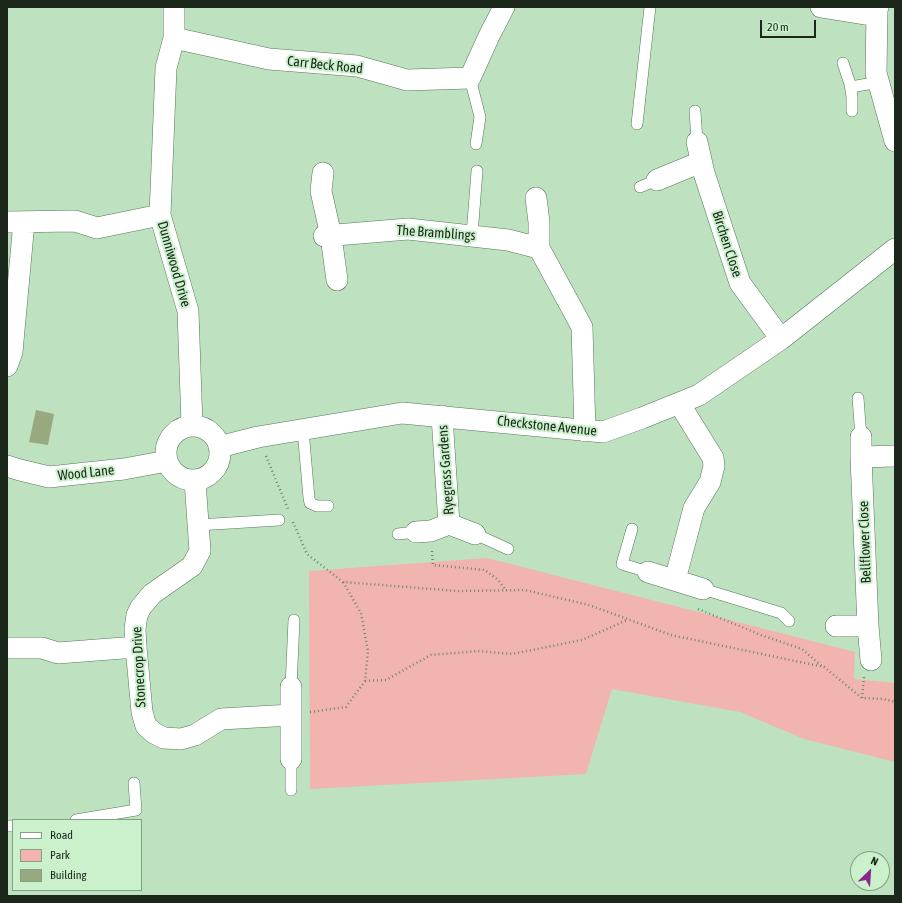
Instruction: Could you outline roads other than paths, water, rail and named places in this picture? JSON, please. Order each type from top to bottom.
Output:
[{"type":"street","name":"Dunniwood Drive","points":[[174,7],[174,38],[166,68],[160,215],[188,311],[192,426]]},
{"type":"street","points":[[470,78],[504,7]]},
{"type":"street","points":[[821,7],[878,12],[876,73],[895,142]]},
{"type":"street","name":"Carr Beck Road","points":[[174,38],[269,59],[357,66],[407,80],[470,78]]},
{"type":"street","points":[[648,184],[699,152]]},
{"type":"street","name":"Birchen Close","points":[[699,152],[740,283],[781,339]]},
{"type":"street","points":[[324,173],[321,191],[337,280]]},
{"type":"street","points":[[536,198],[539,222],[539,248],[582,327],[585,431]]},
{"type":"street","points":[[7,366],[12,352],[16,222],[75,220],[97,228],[160,215]]},
{"type":"street","name":"The Bramblings","points":[[328,236],[408,229],[508,240],[539,248]]},
{"type":"street","name":"Checkstone Avenue","points":[[219,447],[258,437],[402,413],[603,432],[699,395],[781,339],[895,249]]},
{"type":"street","points":[[678,581],[694,508],[710,482],[714,466],[713,458],[679,403]]},
{"type":"street","name":"Ryegrass Gardens","points":[[442,416],[423,530],[475,534]]},
{"type":"street","points":[[192,426],[209,431],[215,438],[219,447],[220,456],[217,466],[211,474],[203,479],[195,481],[185,480],[177,476],[171,470],[167,462],[166,455],[167,445],[171,437],[182,428],[192,426]]},
{"type":"street","points":[[861,447],[895,456]]},
{"type":"street","name":"Bellflower Close","points":[[861,447],[868,626],[871,660]]},
{"type":"street","name":"Wood Lane","points":[[7,466],[49,477],[124,469],[167,462]]},
{"type":"street","name":"Stonecrop Drive","points":[[195,481],[200,551],[192,566],[152,594],[141,607],[137,616],[135,629],[136,646],[142,712],[146,726],[154,734],[164,738],[181,739],[195,734],[221,719],[291,715]]},
{"type":"street","points":[[648,572],[703,589]]},
{"type":"street","points":[[836,626],[868,626]]},
{"type":"street","points":[[7,648],[42,648],[58,653],[136,646]]},
{"type":"street","points":[[291,687],[291,759]]},
{"type":"lane","points":[[637,124],[650,7]]},
{"type":"lane","points":[[843,63],[851,87],[852,111]]},
{"type":"lane","points":[[470,78],[480,117],[476,144]]},
{"type":"lane","points":[[851,87],[879,82]]},
{"type":"lane","points":[[695,111],[699,152]]},
{"type":"lane","points":[[472,235],[477,171]]},
{"type":"lane","points":[[858,398],[861,447]]},
{"type":"lane","points":[[303,430],[310,503],[317,506],[328,506]]},
{"type":"lane","points":[[198,525],[279,520]]},
{"type":"lane","points":[[632,528],[622,564],[648,572]]},
{"type":"lane","points":[[475,534],[508,549]]},
{"type":"lane","points":[[703,589],[781,613],[790,621]]},
{"type":"lane","points":[[291,687],[294,620]]},
{"type":"lane","points":[[291,759],[291,790]]},
{"type":"lane","points":[[82,819],[136,810],[134,783]]}]
